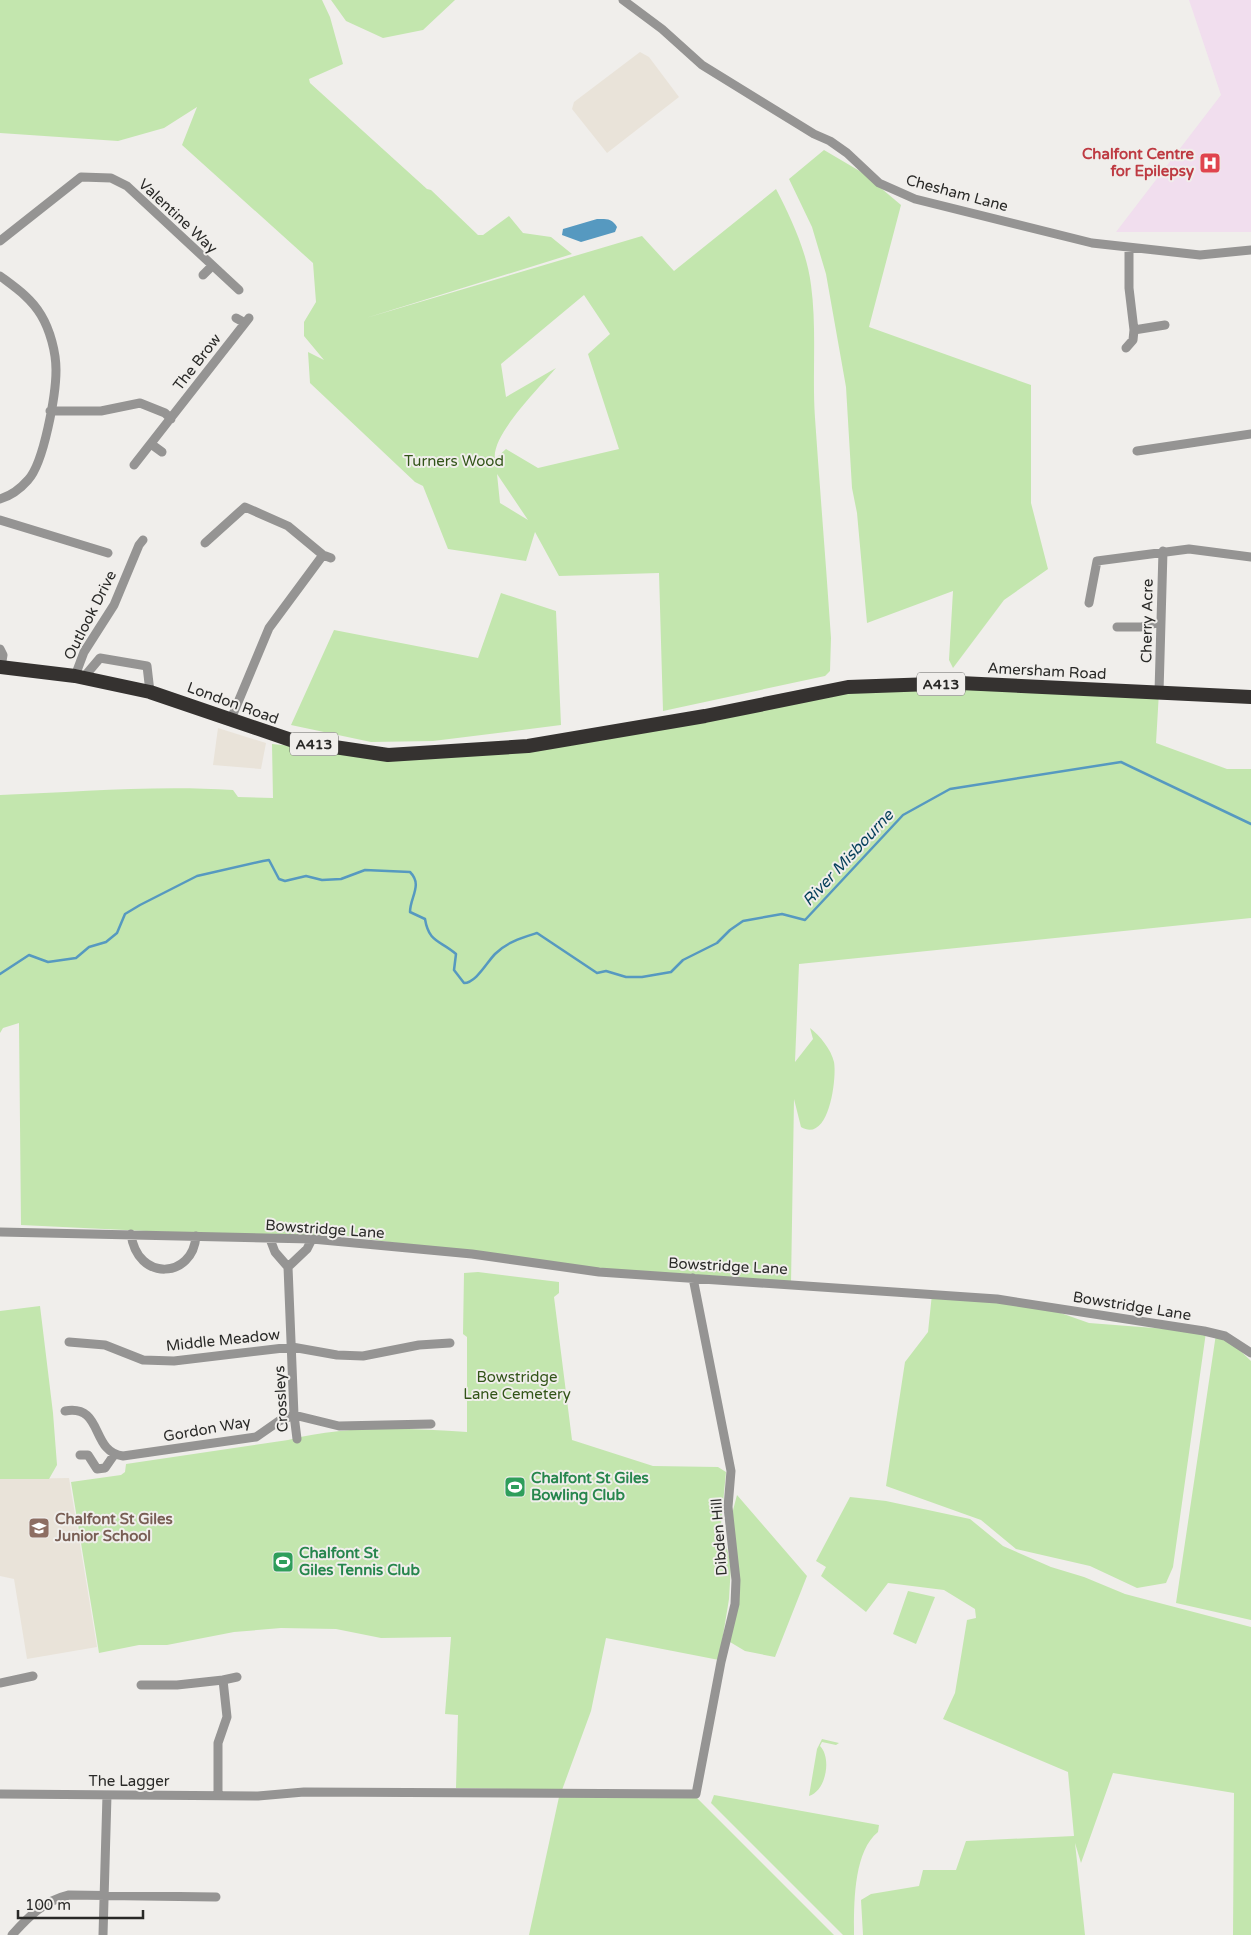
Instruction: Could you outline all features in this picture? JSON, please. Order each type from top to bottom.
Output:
[{"type":"highway","name":"London Road","points":[[0,667],[80,677],[150,692],[294,741],[388,755],[528,746],[636,729]]},
{"type":"highway","name":"Amersham Road","points":[[636,729],[848,687],[960,683],[1251,698]]},
{"type":"street","name":"Chesham Lane","points":[[623,0],[662,29],[702,65],[814,134],[830,141],[847,153],[879,183],[915,200],[1092,243],[1200,255],[1251,250]]},
{"type":"street","name":"Valentine Way","points":[[0,241],[81,177],[111,178],[127,186],[239,290]]},
{"type":"street","points":[[1126,348],[1133,340],[1134,330],[1129,288],[1129,248]]},
{"type":"street","name":"Valentine Way","points":[[203,275],[212,266]]},
{"type":"street","points":[[0,276],[28,297],[42,316],[53,346],[56,370],[41,456],[30,479],[20,488],[0,499]]},
{"type":"street","name":"The Brow","points":[[134,465],[247,320],[236,318]]},
{"type":"street","points":[[1134,330],[1165,325]]},
{"type":"street","points":[[50,411],[101,412],[140,403],[165,413],[171,419]]},
{"type":"street","points":[[1138,452],[1251,434]]},
{"type":"street","points":[[151,444],[162,452]]},
{"type":"street","points":[[205,543],[245,506],[288,526],[327,557],[269,628],[231,719]]},
{"type":"street","points":[[0,520],[108,553]]},
{"type":"street","name":"Outlook Drive","points":[[80,677],[84,652],[114,605],[139,545],[143,540]]},
{"type":"street","points":[[1089,602],[1097,561],[1189,548],[1251,557]]},
{"type":"street","name":"Cherry Acre","points":[[1160,692],[1163,551]]},
{"type":"street","points":[[1118,628],[1141,627],[1161,622]]},
{"type":"street","points":[[0,649],[3,655],[0,667]]},
{"type":"street","points":[[80,677],[100,658],[147,666],[150,692]]},
{"type":"street","name":"Bowstridge Lane","points":[[0,1232],[312,1239],[472,1254],[598,1272],[997,1299],[1211,1332],[1225,1336],[1251,1353]]},
{"type":"street","points":[[131,1234],[132,1247],[144,1262],[154,1269],[166,1270],[185,1261],[195,1249],[196,1236]]},
{"type":"street","points":[[270,1239],[275,1252],[288,1267],[307,1249],[312,1239]]},
{"type":"street","name":"Crossleys","points":[[288,1267],[294,1416],[297,1439]]},
{"type":"street","name":"Dibden Hill","points":[[693,1278],[731,1471],[728,1507],[736,1580],[735,1604],[721,1662],[696,1794]]},
{"type":"street","name":"Middle Meadow","points":[[69,1342],[104,1345],[143,1360],[174,1361],[292,1347],[337,1355],[363,1356],[419,1345],[450,1343]]},
{"type":"street","points":[[65,1412],[72,1410],[88,1417],[94,1424],[104,1448],[114,1455],[105,1468],[96,1469],[88,1455],[80,1455]]},
{"type":"street","points":[[294,1416],[339,1426],[431,1424]]},
{"type":"street","name":"Gordon Way","points":[[114,1455],[123,1456],[256,1436],[279,1421],[294,1416]]},
{"type":"street","points":[[0,1683],[33,1676]]},
{"type":"street","points":[[141,1685],[177,1685],[237,1677]]},
{"type":"street","points":[[218,1795],[218,1742],[227,1717],[223,1680]]},
{"type":"street","name":"The Lagger","points":[[0,1794],[258,1796],[304,1792],[696,1794]]},
{"type":"street","points":[[103,1935],[107,1795]]},
{"type":"street","points":[[12,1935],[33,1912],[53,1899],[69,1895],[216,1896]]},
{"type":"shaded area","name":"Chalfont Centre for Epilepsy","points":[[1189,0],[1251,0],[1251,232],[1116,232],[1221,95]]},
{"type":"shaded area","points":[[640,52],[649,57],[679,97],[607,153],[572,109],[574,102]]},
{"type":"shaded area","points":[[218,728],[266,743],[261,769],[213,765]]},
{"type":"shaded area","name":"Chalfont St Giles Junior School","points":[[69,1478],[97,1647],[27,1659],[14,1579],[0,1576],[0,1479]]},
{"type":"green space","name":"Turners Wood","points":[[0,0],[322,0],[330,17],[343,64],[309,79],[310,83],[427,189],[431,190],[478,235],[483,235],[509,216],[523,233],[551,237],[572,254],[366,318],[642,236],[674,271],[776,189],[793,223],[806,260],[813,302],[815,418],[831,638],[830,671],[825,676],[663,711],[659,573],[559,576],[535,532],[526,561],[448,549],[423,486],[415,482],[310,383],[308,352],[324,360],[304,336],[304,322],[316,302],[313,263],[182,145],[197,107],[164,128],[118,141],[0,133]],"holes":[[[584,295],[610,334],[588,354],[619,449],[538,468],[506,449],[495,459],[496,449],[508,425],[556,368],[506,397],[501,364]],[[497,474],[528,520],[500,503]]]},
{"type":"green space","points":[[331,0],[455,0],[423,30],[383,38],[346,21]]},
{"type":"green space","points":[[824,150],[863,173],[901,205],[869,327],[1031,385],[1031,503],[1048,569],[1004,600],[953,668],[949,660],[953,591],[867,623],[857,513],[852,488],[846,387],[826,274],[812,227],[789,179]]},
{"type":"green space","points":[[501,593],[556,611],[561,725],[433,741],[371,742],[291,725],[334,630],[478,658]]},
{"type":"green space","points":[[848,687],[1159,692],[1156,743],[1227,769],[1251,769],[1251,918],[799,964],[795,1062],[813,1039],[810,1028],[828,1048],[833,1057],[835,1070],[829,1107],[825,1118],[818,1126],[811,1130],[801,1127],[794,1099],[791,1284],[599,1272],[340,1235],[312,1239],[21,1225],[19,1023],[3,1028],[0,1033],[0,795],[175,788],[233,790],[238,797],[273,798],[272,744],[388,755],[544,744]]},
{"type":"green space","name":"Bowstridge Lane Cemetery","points":[[478,1272],[559,1282],[559,1293],[554,1297],[572,1440],[653,1466],[718,1467],[726,1472],[721,1524],[731,1565],[729,1599],[719,1660],[606,1638],[591,1711],[562,1790],[456,1788],[458,1715],[445,1714],[451,1637],[381,1638],[336,1629],[281,1628],[234,1632],[167,1645],[139,1645],[99,1653],[71,1482],[121,1475],[125,1472],[126,1464],[332,1432],[422,1429],[467,1432],[467,1337],[463,1334],[464,1273]]},
{"type":"green space","points":[[932,1294],[1041,1306],[1089,1323],[1206,1332],[1173,1567],[1166,1583],[1137,1588],[1090,1566],[1016,1549],[981,1520],[886,1486],[905,1362],[928,1332]]},
{"type":"green space","points":[[40,1306],[53,1413],[57,1465],[49,1479],[0,1479],[0,1311]]},
{"type":"green space","points":[[1216,1334],[1225,1336],[1251,1361],[1251,1620],[1176,1603]]},
{"type":"green space","points":[[737,1495],[807,1576],[775,1657],[745,1651],[730,1642],[738,1599],[732,1514]]},
{"type":"green space","points":[[850,1497],[886,1501],[970,1519],[1003,1546],[1051,1567],[1084,1577],[1125,1594],[1251,1627],[1251,1935],[1233,1935],[1234,1793],[1113,1773],[1081,1863],[1075,1843],[1085,1935],[863,1935],[861,1900],[871,1894],[919,1886],[923,1870],[956,1870],[966,1841],[1074,1836],[1068,1772],[943,1719],[955,1693],[967,1620],[976,1618],[975,1609],[944,1590],[888,1583],[866,1612],[821,1576],[826,1567],[816,1561]]},
{"type":"green space","points":[[908,1591],[935,1597],[916,1644],[893,1634]]},
{"type":"green space","points":[[822,1739],[839,1743],[836,1745],[822,1742],[820,1746],[826,1758],[825,1774],[820,1788],[809,1796],[817,1749]]},
{"type":"green space","points":[[714,1795],[879,1825],[878,1832],[870,1841],[859,1865],[855,1894],[854,1935],[843,1935],[711,1803]]},
{"type":"green space","points":[[559,1797],[696,1797],[834,1935],[529,1935]]},
{"type":"water","points":[[597,219],[613,222],[617,227],[615,232],[581,242],[562,235],[563,229]]},
{"type":"waterway","name":"River Misbourne","points":[[0,974],[29,955],[48,962],[76,958],[89,947],[106,942],[117,933],[125,914],[197,876],[269,860],[279,879],[285,881],[306,876],[322,880],[341,879],[365,870],[410,872],[414,877],[416,886],[410,912],[425,919],[432,937],[456,954],[454,970],[464,983],[473,980],[504,946],[537,933],[597,973],[606,971],[626,977],[642,977],[671,972],[683,960],[717,943],[730,930],[743,921],[782,914],[805,920],[903,815],[950,789],[1121,762],[1251,824]]},
{"type":"place","name":"Chalfont Centre for Epilepsy","points":[[1210,163]]},
{"type":"place","name":"Chalfont St Giles Bowling Club","points":[[515,1487]]},
{"type":"place","name":"Chalfont St Giles Junior School","points":[[39,1528]]},
{"type":"place","name":"Chalfont St Giles Tennis Club","points":[[283,1562]]}]
